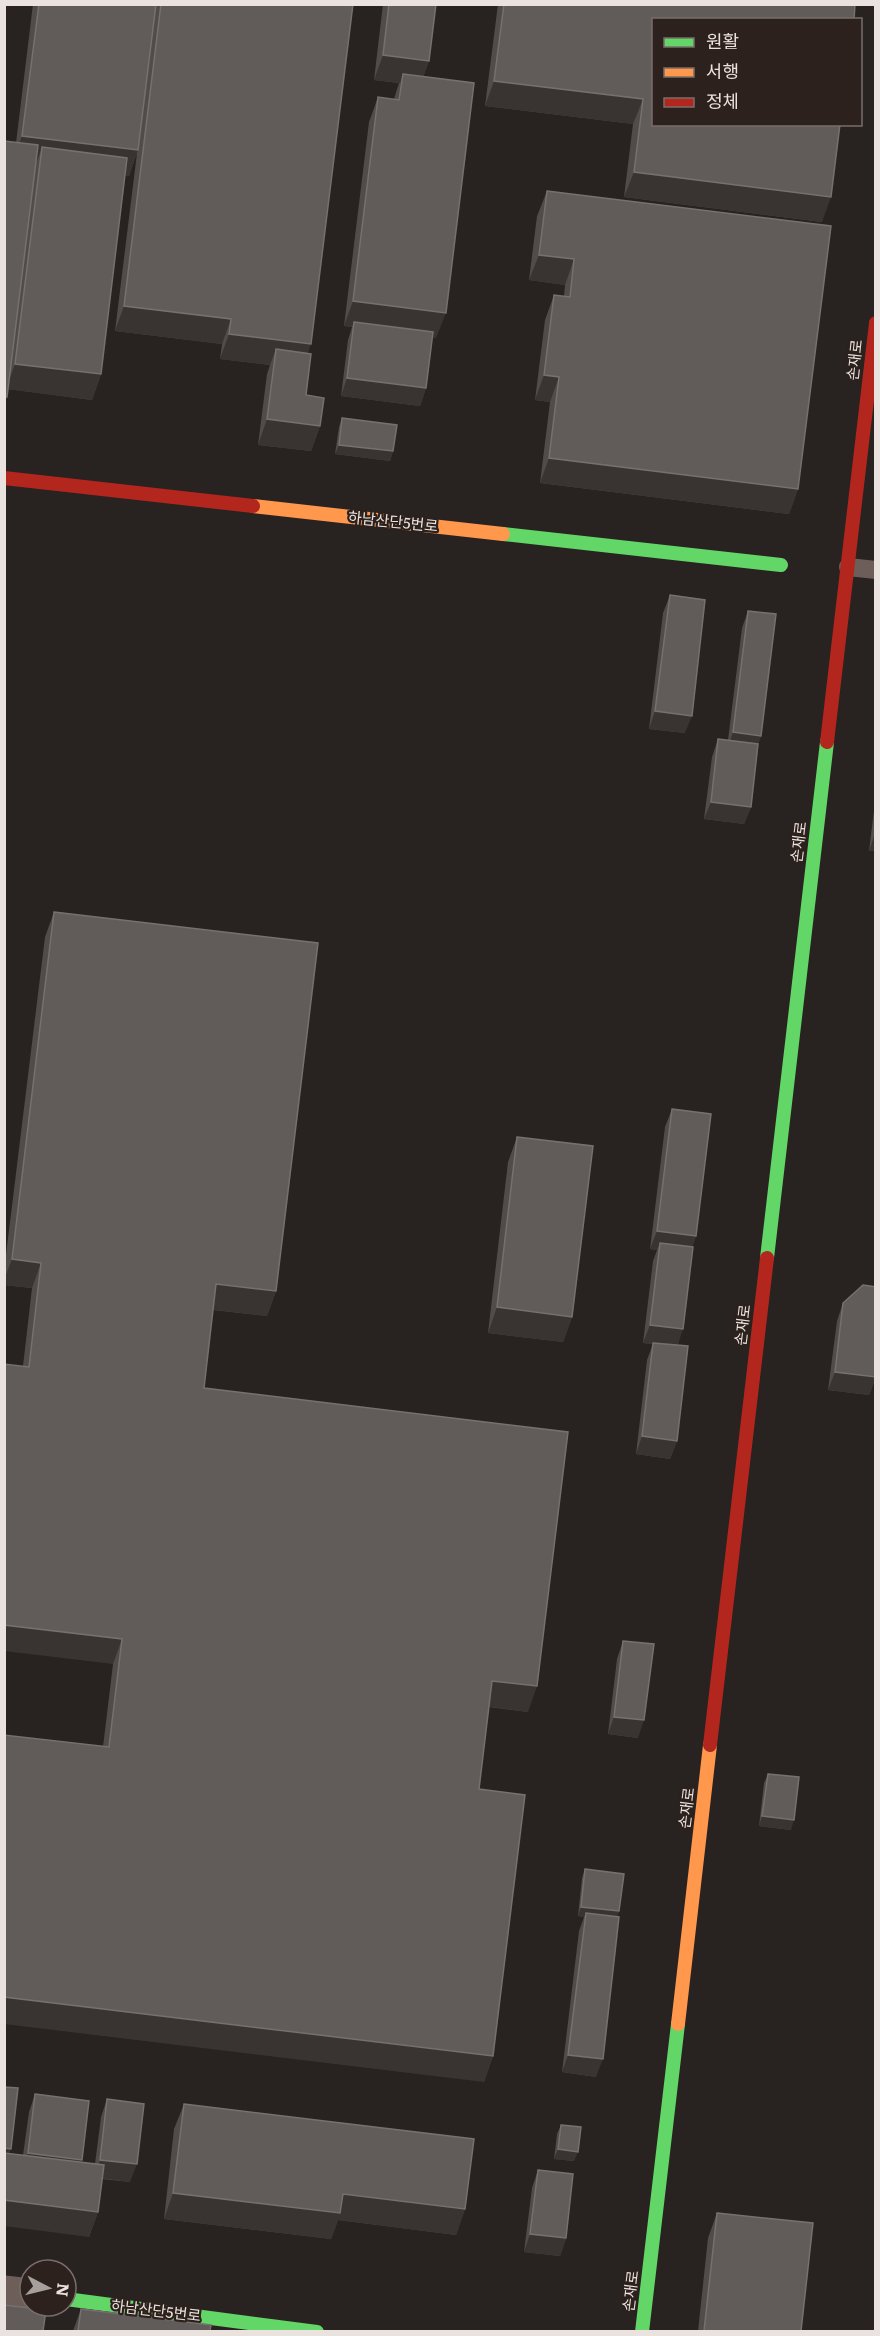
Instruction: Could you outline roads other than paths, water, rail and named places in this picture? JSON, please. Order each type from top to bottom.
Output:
[{"type":"street","name":"손재로","points":[[642,2331],[876,323]]},
{"type":"street","name":"하남산단5번로","points":[[4,478],[781,565]]},
{"type":"street","name":"하남산단5번로","points":[[78,2301],[317,2331]]},
{"type":"lane","points":[[848,567],[876,570]]}]
